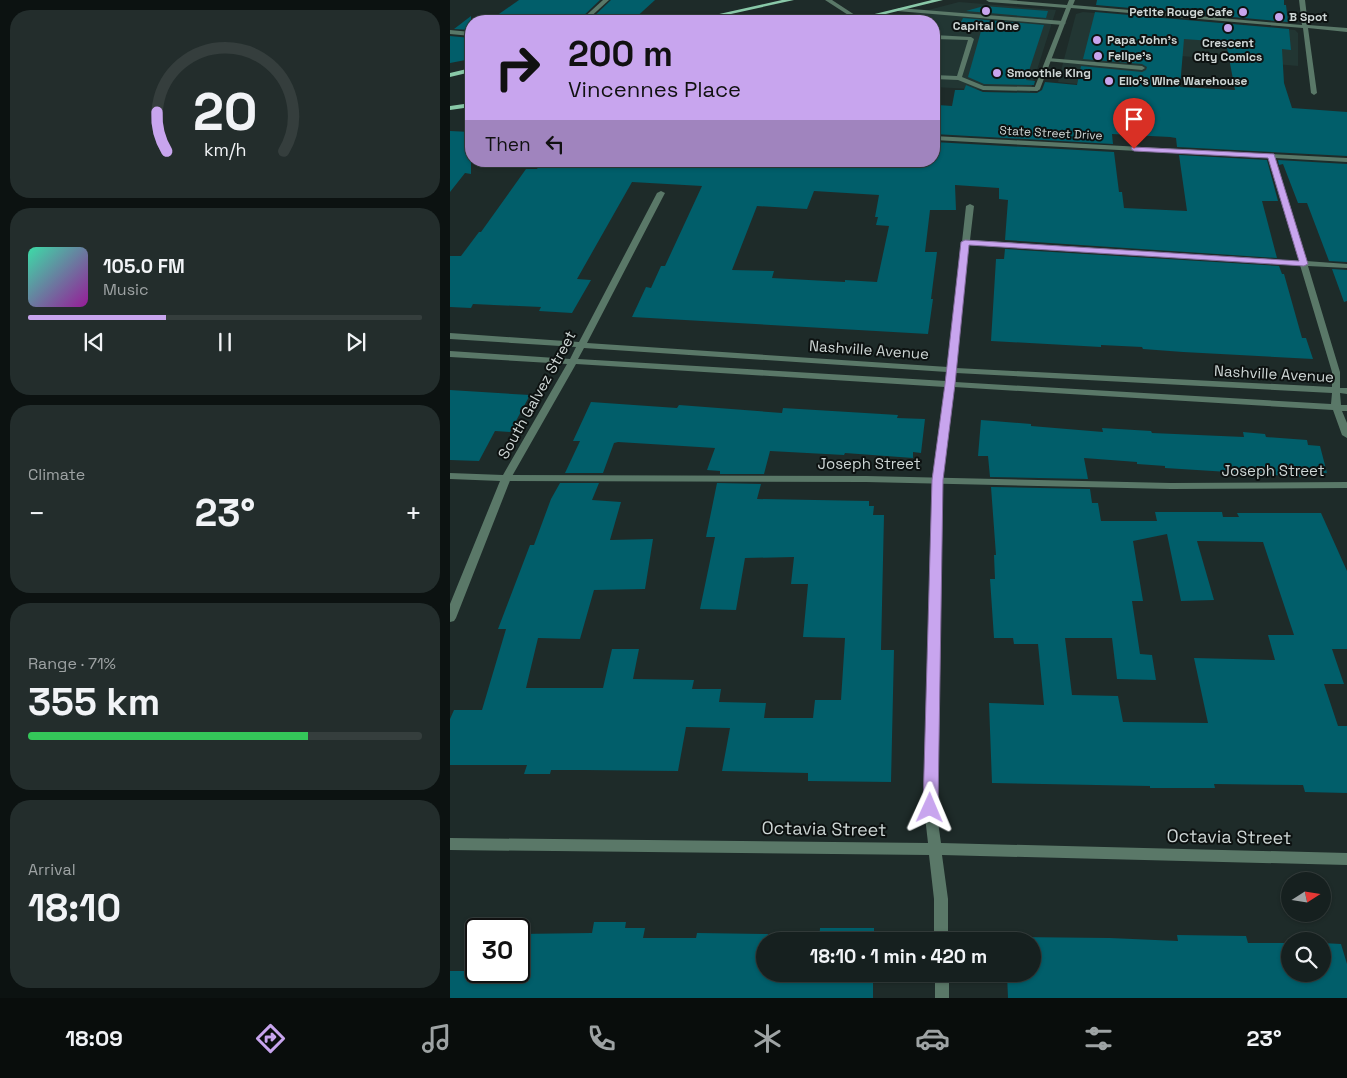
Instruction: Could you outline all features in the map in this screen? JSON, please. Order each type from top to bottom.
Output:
[{"type":"main road","points":[[720,15],[791,0]]},
{"type":"main road","points":[[879,15],[940,0]]},
{"type":"main road","points":[[450,75],[465,71]]},
{"type":"main road","points":[[450,108],[465,106]]},
{"type":"street","points":[[590,15],[606,0]]},
{"type":"street","points":[[828,0],[851,15]]},
{"type":"street","points":[[989,0],[1347,30]]},
{"type":"street","points":[[940,77],[959,78],[983,88],[1037,89],[1072,0]]},
{"type":"street","points":[[1302,0],[1314,93]]},
{"type":"street","points":[[899,10],[1063,23]]},
{"type":"street","points":[[450,32],[465,33]]},
{"type":"street","points":[[940,37],[971,39],[959,78]]},
{"type":"street","points":[[1048,60],[1142,68]]},
{"type":"street","name":"State Street Drive","points":[[940,138],[1347,160]]},
{"type":"street","points":[[1271,156],[1336,372],[1336,407],[1347,435]]},
{"type":"street","name":"South Galvez Street","points":[[450,618],[506,478],[582,345],[661,193]]},
{"type":"street","points":[[941,932],[941,899],[930,808],[937,480],[952,370],[970,206]]},
{"type":"street","points":[[965,242],[1347,266]]},
{"type":"street","name":"Nashville Avenue","points":[[450,336],[952,370],[1347,392]]},
{"type":"street","name":"Nashville Avenue","points":[[450,354],[1347,408]]},
{"type":"street","name":"Joseph Street","points":[[450,476],[506,478],[937,480],[1171,486],[1347,485]]},
{"type":"street","name":"Octavia Street","points":[[450,844],[935,849],[1347,859]]},
{"type":"street","points":[[942,982],[942,998]]},
{"type":"shaded area","points":[[959,2],[1056,10],[1030,92],[940,87],[940,15],[909,15]]},
{"type":"shaded area","points":[[1083,12],[1295,30],[1298,33],[1298,66],[1169,55],[1170,94],[1058,82],[1076,14]]},
{"type":"building","points":[[519,0],[600,0],[584,15],[498,15]]},
{"type":"building","points":[[611,0],[655,0],[639,15],[595,15]]},
{"type":"building","points":[[1097,0],[1284,0],[1288,22],[1096,5]]},
{"type":"building","points":[[984,6],[1048,11],[1046,18],[966,11]]},
{"type":"building","points":[[1095,12],[1289,29],[1291,50],[1282,49],[1284,83],[1292,108],[1347,112],[1347,156],[1177,147],[1176,138],[1170,137],[1112,134],[1113,144],[940,134],[940,105],[952,106],[955,90],[964,90],[966,85],[983,92],[1037,93],[1042,90],[1045,82],[1077,85],[1081,66],[1142,72],[1147,67],[1142,64],[1083,59]],"holes":[[[1184,39],[1226,42],[1235,90],[1180,87]]]},
{"type":"building","points":[[963,18],[1044,25],[1026,80],[1035,81],[1034,85],[984,84],[968,77],[981,31],[957,30]]},
{"type":"building","points":[[465,21],[465,30],[454,29]]},
{"type":"building","points":[[450,36],[465,37],[465,60],[450,63]]},
{"type":"building","points":[[450,131],[465,132],[465,167],[471,167],[471,174],[465,173],[450,192]]},
{"type":"building","points":[[940,142],[1114,152],[1119,192],[1122,192],[1124,208],[1187,211],[1179,155],[1267,160],[1278,201],[1262,201],[1277,258],[1005,240],[1008,200],[999,199],[999,188],[955,185],[956,210],[930,210],[925,252],[937,252],[928,334],[632,317],[646,287],[651,288],[661,266],[665,266],[702,186],[632,182],[577,279],[591,280],[572,313],[539,311],[541,307],[473,304],[471,308],[450,307],[450,256],[461,256],[479,232],[481,232],[526,169],[537,169],[538,167],[940,167]],"holes":[[[814,191],[879,195],[875,217],[878,217],[876,225],[889,226],[877,282],[772,278],[774,271],[732,270],[757,206],[807,209]]]},
{"type":"building","points":[[1278,160],[1347,164],[1347,262],[1329,261],[1307,203],[1298,203],[1283,164],[1279,165]]},
{"type":"building","points":[[1005,249],[1279,266],[1282,274],[1284,274],[1302,338],[1306,338],[1313,359],[1183,352],[1143,349],[1142,347],[1101,345],[1101,347],[991,341],[996,259],[1004,259]]},
{"type":"building","points":[[1332,269],[1347,270],[1347,301],[1344,302]]},
{"type":"building","points":[[450,390],[530,395],[510,432],[495,431],[479,461],[450,460]]},
{"type":"building","points":[[591,402],[677,408],[679,405],[782,413],[783,408],[898,415],[897,418],[925,419],[921,453],[913,452],[913,458],[845,453],[844,455],[770,451],[764,474],[720,474],[720,471],[707,470],[715,448],[618,442],[614,443],[603,473],[565,473],[580,441],[573,441]]},
{"type":"building","points":[[981,420],[1103,432],[1102,428],[1151,431],[1152,433],[1244,437],[1243,432],[1265,434],[1266,437],[1307,440],[1308,445],[1320,446],[1327,473],[1304,472],[1306,477],[1165,468],[1165,466],[1137,464],[1137,462],[1084,458],[1088,479],[990,477],[988,456],[978,456]]},
{"type":"building","points":[[560,483],[599,483],[592,500],[621,502],[610,540],[653,539],[645,589],[594,590],[580,639],[538,638],[526,688],[603,688],[612,649],[639,649],[633,679],[694,680],[692,689],[721,689],[719,702],[766,703],[764,718],[813,718],[815,700],[841,700],[845,638],[803,637],[808,584],[791,584],[794,557],[745,558],[736,610],[700,609],[715,537],[706,537],[717,483],[761,484],[757,499],[869,501],[869,506],[874,506],[873,515],[884,515],[881,650],[894,650],[891,782],[808,781],[808,773],[722,771],[730,728],[686,727],[678,771],[551,770],[550,774],[524,774],[527,765],[450,765],[450,719],[454,710],[482,710],[506,629],[498,629],[530,545],[534,545],[551,499]]},
{"type":"building","points":[[991,487],[1090,489],[1092,503],[1098,503],[1101,521],[1157,521],[1155,512],[1222,512],[1223,517],[1239,517],[1237,513],[1321,513],[1347,571],[1347,649],[1332,649],[1344,684],[1324,684],[1338,726],[1347,726],[1347,793],[1305,792],[1303,785],[1214,784],[1215,788],[1150,788],[1150,786],[992,783],[989,703],[1044,705],[1038,644],[1014,644],[1013,638],[994,638],[990,579],[995,579],[994,555],[996,555]],"holes":[[[1167,534],[1181,601],[1214,600],[1197,541],[1263,542],[1294,635],[1268,635],[1275,660],[1194,658],[1208,723],[1123,722],[1118,696],[1072,695],[1065,638],[1112,638],[1117,679],[1156,680],[1152,655],[1140,654],[1132,601],[1143,601],[1133,541]]]},
{"type":"building","points":[[594,922],[626,922],[625,928],[645,928],[643,938],[696,938],[697,933],[756,934],[756,982],[873,982],[873,998],[450,998],[450,971],[465,971],[465,983],[530,983],[530,934],[592,933]]},
{"type":"building","points":[[820,928],[874,928],[874,932],[820,932]]},
{"type":"building","points":[[1177,935],[1246,936],[1248,943],[1281,943],[1281,982],[1331,982],[1331,943],[1341,944],[1347,964],[1347,998],[1008,998],[1007,982],[1041,982],[1041,937],[1178,941]]},
{"type":"place","name":"Capital One","points":[[986,11]]},
{"type":"place","name":"Petite Rouge Cafe","points":[[1243,12]]},
{"type":"place","name":"B Spot","points":[[1279,17]]},
{"type":"place","name":"Crescent City Comics","points":[[1228,28]]},
{"type":"place","name":"Papa John's","points":[[1097,40]]},
{"type":"place","name":"Felipe's","points":[[1098,56]]},
{"type":"place","name":"Smoothie King","points":[[997,73]]},
{"type":"place","name":"Elio's Wine Warehouse","points":[[1109,81]]},
{"type":"route","points":[[930,808],[937,480],[950,384],[965,242],[1304,264],[1271,156],[1134,149]]}]
